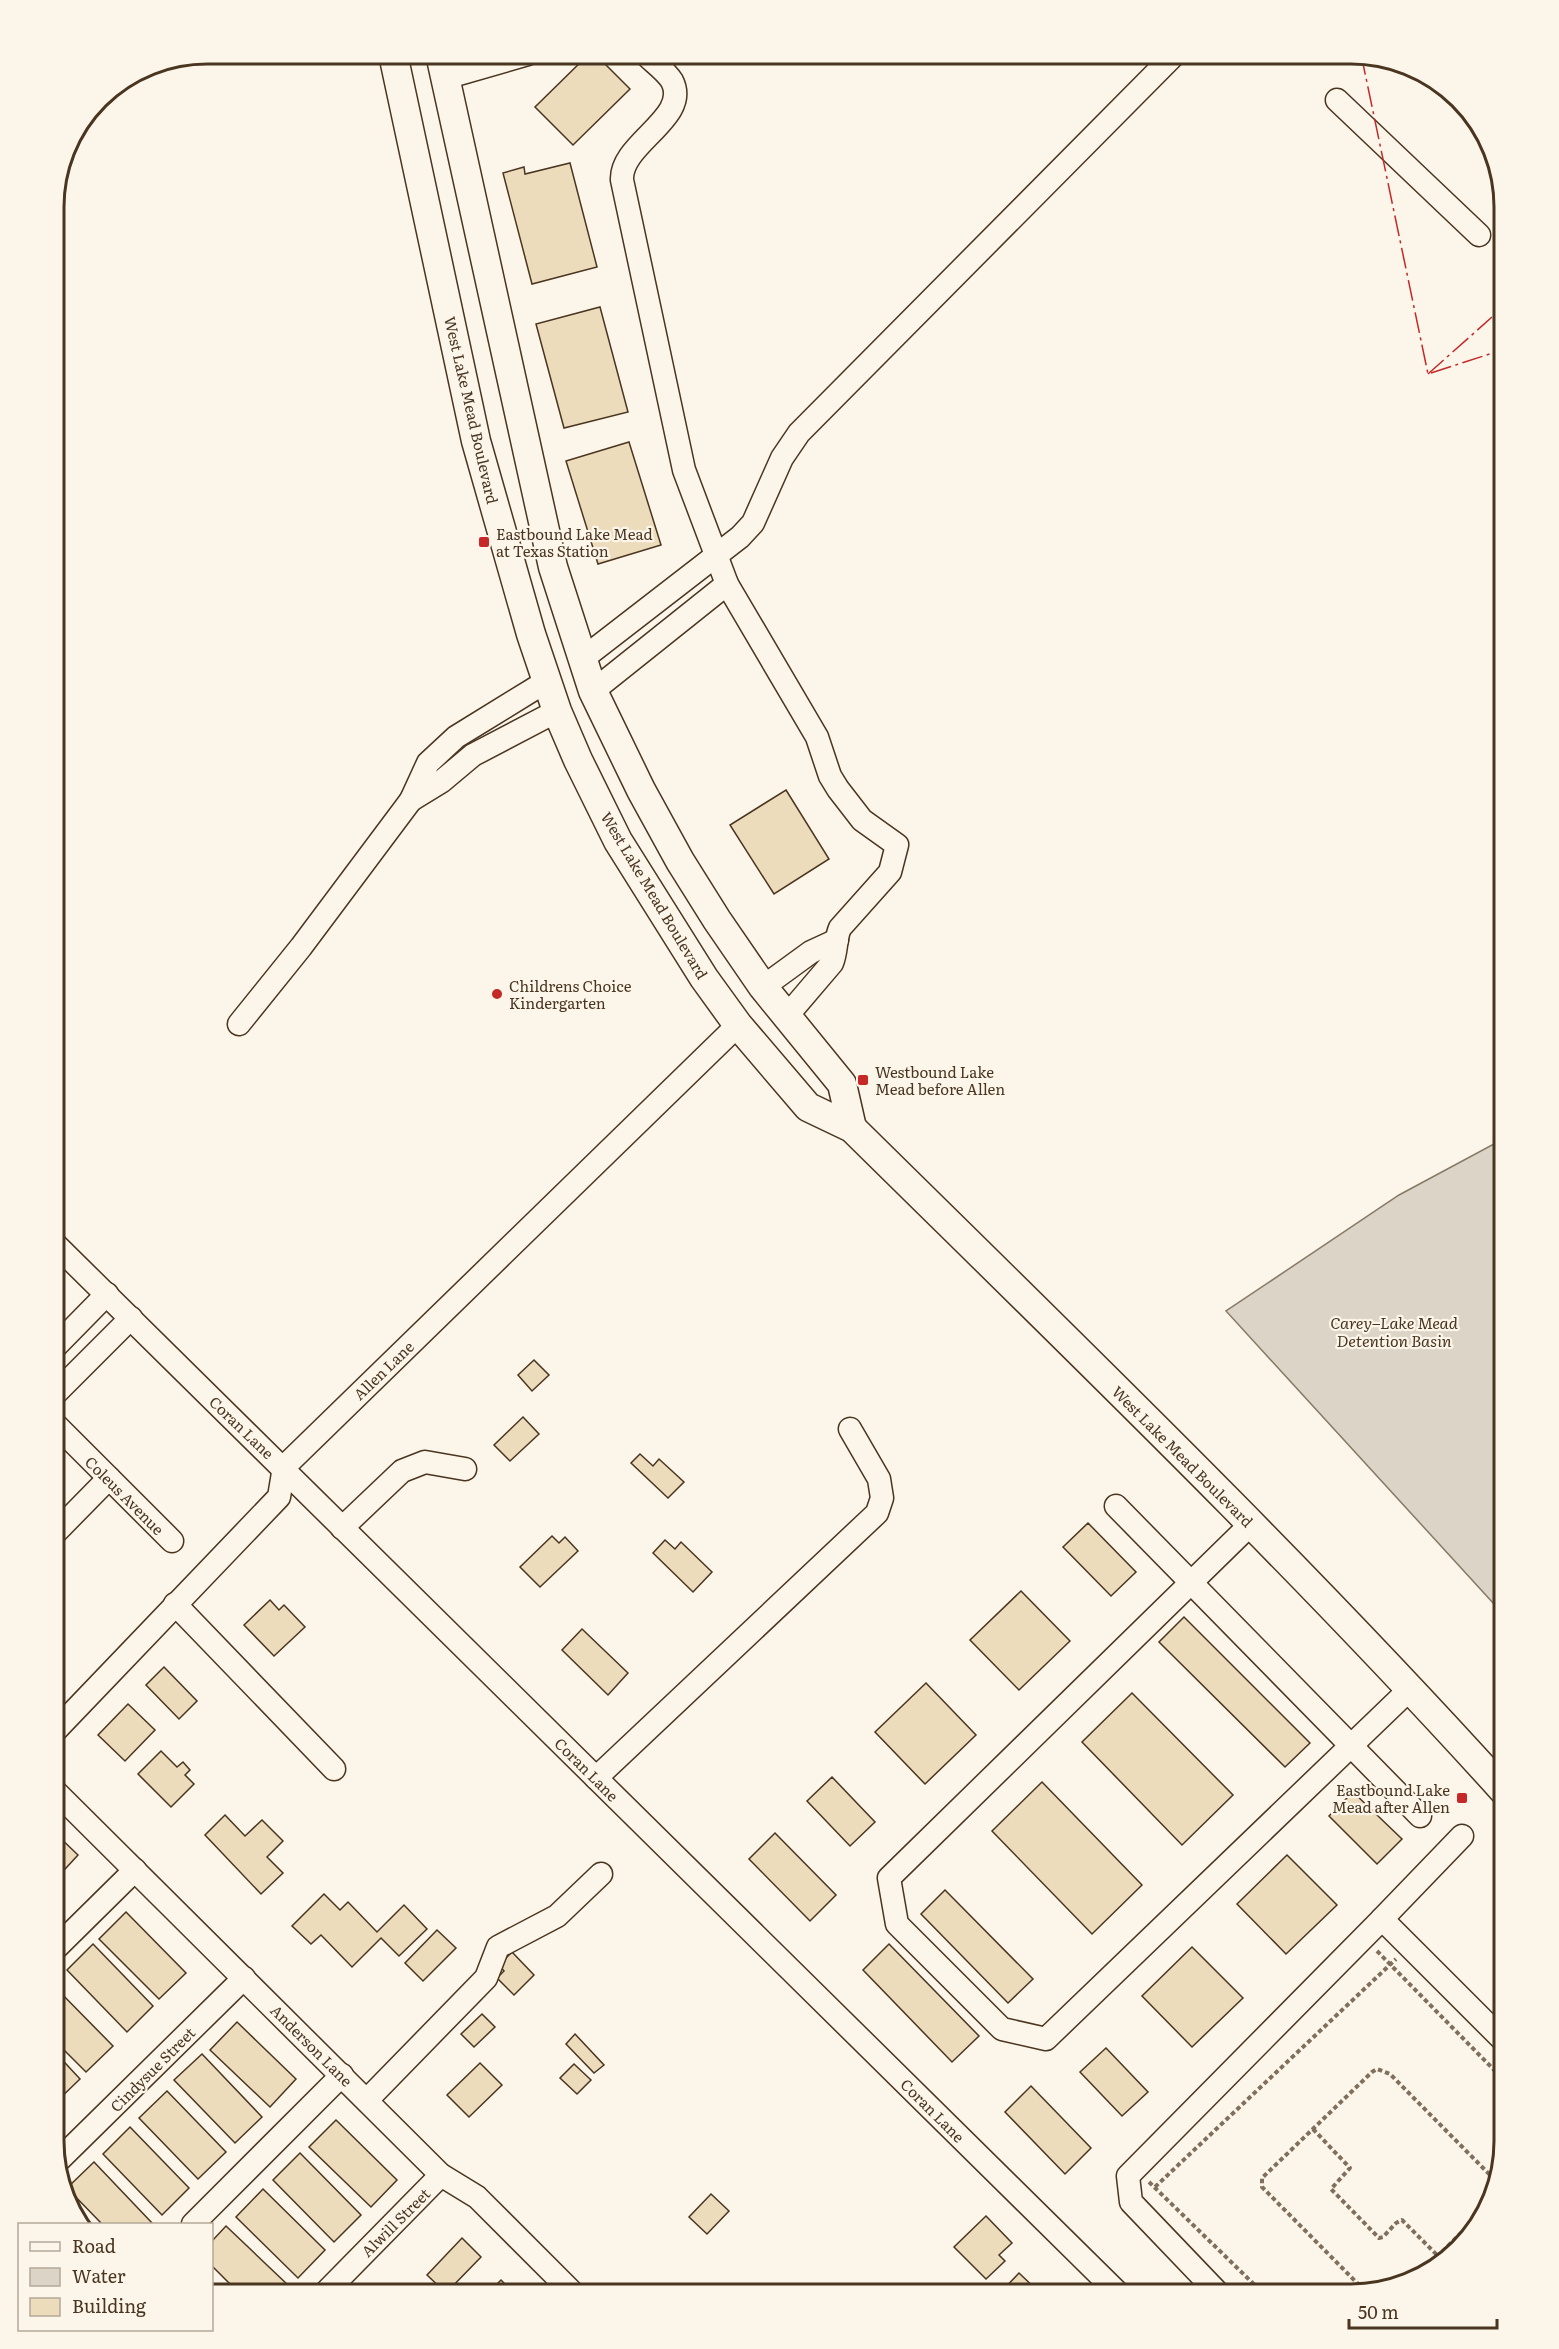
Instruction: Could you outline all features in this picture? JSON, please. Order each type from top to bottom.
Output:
[{"type":"main road","name":"West Lake Mead Boulevard","points":[[395,65],[476,441],[531,634],[578,760],[618,841],[704,978],[738,1024],[808,1107],[852,1128],[1252,1523],[1411,1688],[1494,1780]]},
{"type":"main road","points":[[401,90],[442,66],[553,567],[593,691],[641,790],[680,861],[764,987],[842,1084],[852,1128]]},
{"type":"main road","points":[[547,681],[582,660]]},
{"type":"main road","points":[[558,711],[593,691]]},
{"type":"street","points":[[656,65],[671,79],[675,92],[673,107],[627,160],[622,171],[622,180],[684,470],[728,584],[817,737],[830,776],[862,820],[897,846],[890,872],[840,928],[832,963],[786,1017]]},
{"type":"street","points":[[582,660],[740,537],[753,523],[782,458],[799,433],[1164,65]]},
{"type":"street","points":[[1337,100],[1479,235]]},
{"type":"street","points":[[593,691],[728,584]]},
{"type":"street","points":[[239,1024],[301,947],[411,800],[428,763],[456,737],[547,681]]},
{"type":"street","points":[[411,800],[442,781],[473,755],[558,711]]},
{"type":"street","points":[[764,987],[811,952],[837,940]]},
{"type":"street","name":"Allen Lane","points":[[284,1467],[738,1024]]},
{"type":"street","name":"Coran Lane","points":[[64,1253],[284,1467],[342,1528],[1109,2284]]},
{"type":"street","points":[[64,1337],[107,1294]]},
{"type":"street","points":[[64,1385],[131,1318]]},
{"type":"street","points":[[596,1778],[877,1513],[882,1498],[879,1479],[850,1429]]},
{"type":"street","name":"Coleus Avenue","points":[[64,1433],[171,1541]]},
{"type":"street","points":[[342,1528],[402,1471],[425,1462],[465,1469]]},
{"type":"street","points":[[64,1721],[279,1497],[284,1467]]},
{"type":"street","points":[[64,1523],[109,1478]]},
{"type":"street","points":[[1116,1506],[1420,1816]]},
{"type":"street","points":[[1252,1523],[889,1878],[897,1924],[1002,2029],[1046,2039],[1411,1688]]},
{"type":"street","points":[[175,1604],[334,1769]]},
{"type":"street","name":"Anderson Lane","points":[[64,1800],[441,2175],[477,2198],[564,2284]]},
{"type":"street","points":[[1209,2284],[1131,2202],[1128,2176],[1462,1836]]},
{"type":"street","points":[[64,1940],[135,1870]]},
{"type":"street","points":[[367,2100],[486,1978],[498,1947],[557,1916],[602,1874]]},
{"type":"street","points":[[1382,1919],[1494,2031]]},
{"type":"street","name":"Cindysue Street","points":[[65,2154],[244,1978]]},
{"type":"street","points":[[194,2223],[342,2075]]},
{"type":"street","name":"Alwill Street","points":[[334,2284],[441,2175]]},
{"type":"path","points":[[1363,1937],[1494,2070]]},
{"type":"path","points":[[1155,2187],[1408,1945]]},
{"type":"path","points":[[1358,2284],[1263,2187],[1262,2178],[1372,2072],[1377,2068],[1383,2070],[1491,2176]]},
{"type":"path","points":[[1313,2129],[1350,2168],[1331,2189],[1379,2238],[1402,2220],[1438,2256]]},
{"type":"path","points":[[1135,2169],[1253,2284]]},
{"type":"path","points":[[1439,2255],[1465,2229]]},
{"type":"water","name":"Carey–Lake Mead Detention Basin","points":[[1494,1144],[1494,1604],[1226,1311],[1399,1195]]},
{"type":"building","points":[[578,65],[606,65],[630,89],[573,145],[535,107]]},
{"type":"building","points":[[570,163],[597,267],[532,284],[503,173],[524,167],[525,174]]},
{"type":"building","points":[[600,307],[628,412],[564,428],[536,324]]},
{"type":"building","points":[[629,442],[661,545],[598,564],[566,461]]},
{"type":"building","points":[[786,790],[829,859],[774,894],[730,825]]},
{"type":"building","points":[[534,1360],[549,1375],[532,1391],[518,1375]]},
{"type":"building","points":[[523,1417],[539,1434],[510,1461],[494,1445]]},
{"type":"building","points":[[640,1454],[653,1466],[659,1459],[684,1482],[668,1498],[631,1463]]},
{"type":"building","points":[[1088,1523],[1136,1572],[1111,1596],[1063,1547]]},
{"type":"building","points":[[552,1536],[559,1543],[565,1537],[578,1551],[540,1587],[520,1567]]},
{"type":"building","points":[[665,1540],[675,1549],[681,1542],[712,1572],[693,1592],[653,1553]]},
{"type":"building","points":[[1021,1591],[1070,1641],[1019,1690],[970,1640]]},
{"type":"building","points":[[270,1600],[279,1610],[284,1605],[305,1627],[274,1656],[244,1625]]},
{"type":"building","points":[[1184,1617],[1310,1743],[1285,1767],[1159,1642]]},
{"type":"building","points":[[582,1629],[628,1673],[608,1695],[562,1650]]},
{"type":"building","points":[[164,1667],[197,1701],[179,1719],[146,1685]]},
{"type":"building","points":[[926,1683],[976,1735],[925,1784],[875,1732]]},
{"type":"building","points":[[1132,1693],[1233,1795],[1182,1845],[1082,1742]]},
{"type":"building","points":[[128,1704],[155,1730],[125,1761],[98,1735]]},
{"type":"building","points":[[161,1751],[177,1767],[183,1762],[190,1770],[185,1775],[194,1784],[171,1807],[138,1774]]},
{"type":"building","points":[[832,1777],[875,1822],[850,1846],[807,1801]]},
{"type":"building","points":[[1042,1782],[1142,1885],[1092,1934],[992,1831]]},
{"type":"building","points":[[1353,1792],[1402,1839],[1377,1864],[1329,1816]]},
{"type":"building","points":[[225,1815],[245,1836],[262,1820],[283,1841],[267,1857],[283,1873],[261,1894],[205,1835]]},
{"type":"building","points":[[775,1833],[836,1895],[810,1921],[749,1859]]},
{"type":"building","points":[[64,1842],[78,1855],[64,1870]]},
{"type":"building","points":[[1287,1855],[1337,1905],[1286,1954],[1237,1904]]},
{"type":"building","points":[[945,1890],[1033,1979],[1008,2003],[921,1914]]},
{"type":"building","points":[[324,1894],[340,1910],[348,1902],[377,1932],[404,1905],[427,1929],[399,1956],[381,1938],[352,1967],[321,1935],[311,1944],[292,1926]]},
{"type":"building","points":[[126,1912],[186,1973],[159,1999],[99,1939]]},
{"type":"building","points":[[437,1930],[456,1948],[423,1981],[405,1963]]},
{"type":"building","points":[[93,1944],[153,2006],[127,2032],[67,1970]]},
{"type":"building","points":[[889,1944],[979,2036],[952,2062],[863,1970]]},
{"type":"building","points":[[1192,1947],[1243,1998],[1192,2047],[1142,1996]]},
{"type":"building","points":[[512,1952],[534,1975],[514,1995],[497,1978],[504,1971],[499,1965]]},
{"type":"building","points":[[64,1996],[113,2046],[86,2072],[64,2050]]},
{"type":"building","points":[[482,2014],[495,2027],[474,2047],[461,2034]]},
{"type":"building","points":[[237,2022],[296,2079],[270,2107],[210,2050]]},
{"type":"building","points":[[575,2034],[604,2065],[594,2073],[566,2044]]},
{"type":"building","points":[[1106,2048],[1148,2092],[1122,2116],[1080,2072]]},
{"type":"building","points":[[202,2054],[262,2117],[235,2143],[174,2080]]},
{"type":"building","points":[[64,2062],[80,2079],[64,2094]]},
{"type":"building","points":[[480,2063],[502,2085],[469,2117],[447,2095]]},
{"type":"building","points":[[574,2064],[591,2080],[577,2094],[560,2078]]},
{"type":"building","points":[[1031,2086],[1091,2148],[1065,2174],[1005,2112]]},
{"type":"building","points":[[167,2091],[226,2152],[198,2179],[139,2118]]},
{"type":"building","points":[[336,2120],[397,2180],[371,2207],[309,2147]]},
{"type":"building","points":[[130,2127],[189,2188],[162,2215],[103,2154]]},
{"type":"building","points":[[300,2153],[361,2215],[334,2242],[273,2180]]},
{"type":"building","points":[[94,2162],[152,2223],[101,2223],[75,2197],[71,2184]]},
{"type":"building","points":[[263,2189],[325,2250],[298,2278],[236,2217]]},
{"type":"building","points":[[711,2194],[729,2211],[707,2234],[689,2217]]},
{"type":"building","points":[[986,2216],[1012,2243],[999,2255],[1005,2261],[986,2279],[954,2247]]},
{"type":"building","points":[[226,2226],[287,2284],[230,2284],[213,2267],[213,2240]]},
{"type":"building","points":[[462,2238],[481,2257],[455,2284],[436,2284],[427,2275]]},
{"type":"building","points":[[1019,2273],[1030,2284],[1008,2284]]},
{"type":"power","points":[[1363,65],[1428,374]]},
{"type":"power","points":[[1428,374],[1492,317]]},
{"type":"power","points":[[1431,373],[1494,353]]},
{"type":"place","name":"Eastbound Lake Mead at Texas Station","points":[[484,542]]},
{"type":"place","name":"Childrens Choice Kindergarten","points":[[497,994]]},
{"type":"place","name":"Westbound Lake Mead before Allen","points":[[863,1080]]},
{"type":"place","name":"Eastbound Lake Mead after Allen","points":[[1462,1798]]}]
